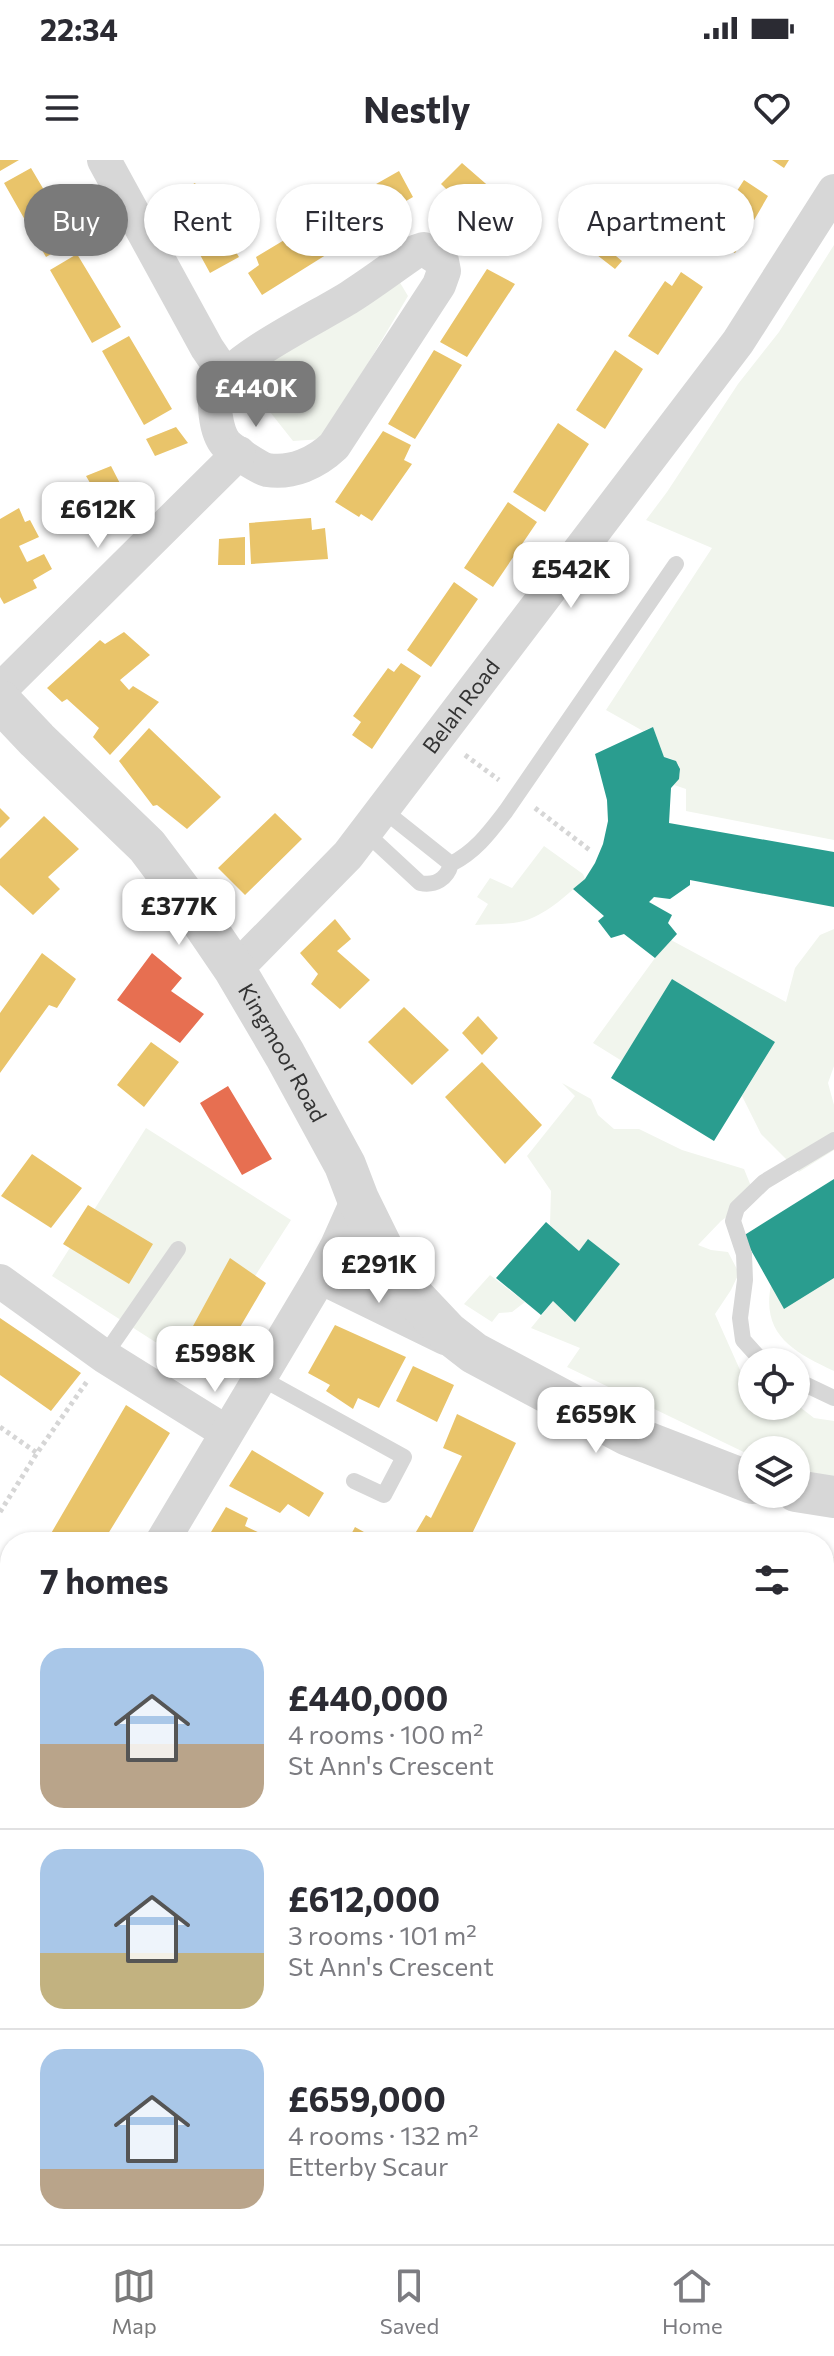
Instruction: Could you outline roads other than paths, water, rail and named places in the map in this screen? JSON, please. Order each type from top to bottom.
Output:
[{"type":"street","points":[[104,160],[207,348],[226,376]]},
{"type":"street","name":"Belah Road","points":[[235,970],[348,855],[738,342],[834,191]]},
{"type":"street","points":[[424,249],[442,261],[444,271],[439,285],[334,446],[322,457],[304,466],[283,470],[264,469],[225,443],[216,420],[214,399],[226,376],[246,359],[351,296],[415,252],[424,249]]},
{"type":"street","points":[[0,690],[239,453]]},
{"type":"street","name":"Kingmoor Road","points":[[0,701],[147,846],[186,898],[235,970],[345,1165],[388,1260],[413,1296],[447,1332],[474,1353],[628,1435],[738,1478]]},
{"type":"street","points":[[168,1532],[320,1277],[358,1199]]},
{"type":"street","points":[[320,1277],[474,1353]]},
{"type":"street","points":[[0,1281],[104,1356],[226,1432]]},
{"type":"street","points":[[810,1493],[834,1497]]},
{"type":"lane","points":[[374,820],[420,883],[428,885],[438,882],[449,872],[451,864],[469,855],[482,843],[506,811],[676,564]]},
{"type":"lane","points":[[374,820],[451,864]]},
{"type":"lane","points":[[750,1348],[743,1340],[740,1318],[745,1280],[744,1254],[733,1221],[737,1208],[764,1182],[834,1140]]},
{"type":"lane","points":[[104,1356],[178,1249]]},
{"type":"lane","points":[[259,1377],[404,1457],[384,1495],[354,1481]]},
{"type":"lane","points":[[810,1387],[834,1398]]}]
